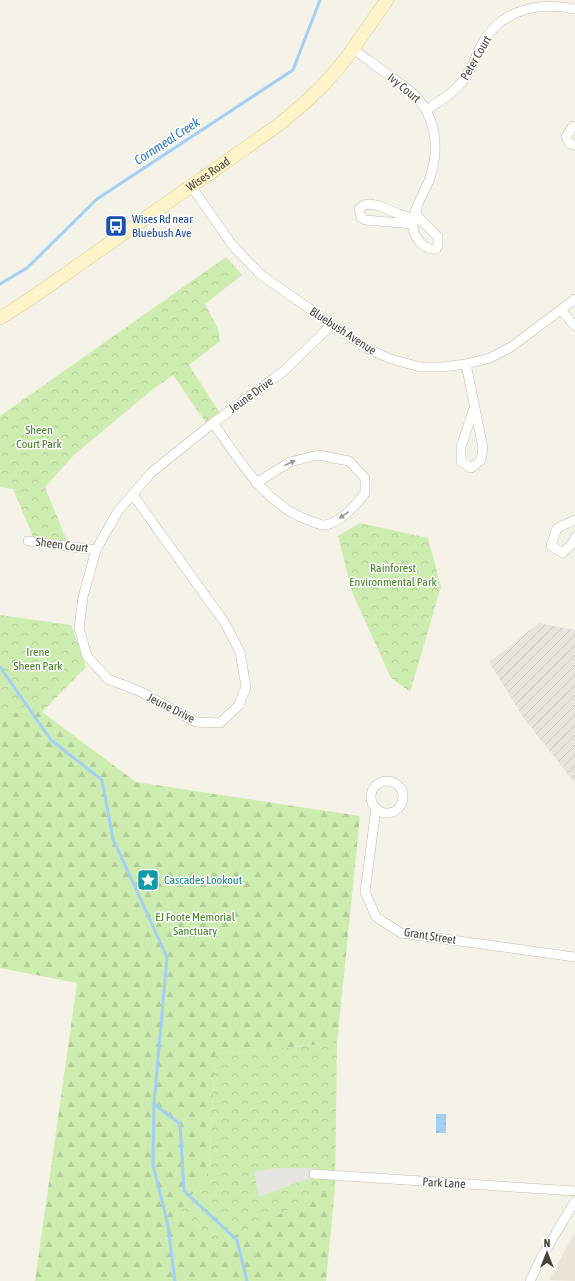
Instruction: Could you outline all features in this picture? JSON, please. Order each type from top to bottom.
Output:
[{"type":"street","name":"Wises Road","points":[[0,318],[30,299],[277,126],[306,102],[331,76],[353,49],[387,0]]},
{"type":"street","name":"Peter Court","points":[[426,110],[450,94],[461,84],[470,70],[485,38],[503,20],[519,12],[535,7],[553,6],[575,9]]},
{"type":"street","name":"Ivy Court","points":[[353,49],[408,89],[420,100],[426,110],[434,136],[435,160],[416,219]]},
{"type":"street","points":[[575,126],[573,126],[566,137],[570,144],[575,145]]},
{"type":"street","name":"Bluebush Avenue","points":[[191,186],[233,246],[260,275],[366,348],[391,360],[420,367],[443,367],[466,364],[490,358],[511,347],[575,299]]},
{"type":"street","points":[[416,219],[372,222],[363,219],[360,215],[360,210],[365,204],[374,205],[416,219],[433,230],[439,238],[437,248],[432,250],[421,244],[414,234],[416,219]]},
{"type":"street","points":[[372,222],[374,205]]},
{"type":"street","points":[[421,244],[433,230]]},
{"type":"street","points":[[561,310],[575,326]]},
{"type":"street","name":"Jeune Drive","points":[[132,495],[225,623],[240,652],[246,687],[239,705],[220,723],[196,722],[139,691],[108,679],[87,656],[79,628],[83,597],[96,550],[118,511],[152,472],[284,371],[332,324]]},
{"type":"street","points":[[466,364],[475,405],[484,448],[481,460],[471,468],[461,462],[461,447],[475,405]]},
{"type":"street","points":[[213,424],[256,482],[268,496],[300,517],[323,525],[333,523],[354,508],[365,493],[365,478],[349,461],[318,455],[290,462],[256,482]]},
{"type":"street","points":[[575,520],[557,528],[551,546],[564,553],[574,541],[575,537]]},
{"type":"street","name":"Sheen Court","points":[[28,541],[96,550]]},
{"type":"street","name":"Grant Street","points":[[376,808],[365,892],[376,917],[401,933],[575,957]]},
{"type":"street","name":"Park Lane","points":[[314,1174],[575,1191]]},
{"type":"street","points":[[530,1281],[541,1258],[575,1201]]},
{"type":"shaded area","points":[[539,623],[575,630],[575,783],[523,717],[489,662]]},
{"type":"shaded area","points":[[277,1168],[313,1168],[314,1178],[295,1183],[259,1197],[254,1172]]},
{"type":"shaded area","points":[[575,1232],[575,1281],[549,1280]]},
{"type":"green space","name":"Sheen Court Park","points":[[226,257],[242,275],[205,304],[218,329],[220,341],[189,365],[219,412],[206,423],[173,375],[147,394],[74,455],[45,487],[67,541],[34,539],[13,489],[0,487],[0,416]]},
{"type":"green space","name":"Rainforest Environmental Park","points":[[360,523],[428,538],[441,587],[410,692],[391,678],[352,592],[338,536]]},
{"type":"green space","name":"Irene Sheen Park","points":[[0,615],[71,625],[86,667],[42,712],[0,713]]},
{"type":"green space","name":"EJ Foote Memorial Sanctuary","points":[[42,712],[136,782],[360,816],[337,1043],[215,1054],[209,1171],[181,1210],[217,1244],[335,1187],[326,1281],[35,1281],[77,983],[0,968],[0,713]]},
{"type":"green space","points":[[337,1043],[335,1187],[217,1244],[181,1210],[209,1171],[215,1054]]},
{"type":"water","points":[[436,1114],[446,1114],[446,1133],[436,1133]]},
{"type":"waterway","name":"Cornmeal Creek","points":[[0,284],[27,268],[97,199],[293,70],[320,0]]},
{"type":"waterway","points":[[0,667],[51,740],[102,780],[113,839],[167,957],[154,1104],[153,1165],[168,1225],[175,1281]]},
{"type":"waterway","points":[[154,1104],[180,1124],[184,1191],[237,1240],[247,1281]]},
{"type":"place","name":"Wises Rd near Bluebush Ave","points":[[116,226]]},
{"type":"place","name":"Cascades Lookout","points":[[148,880]]}]
